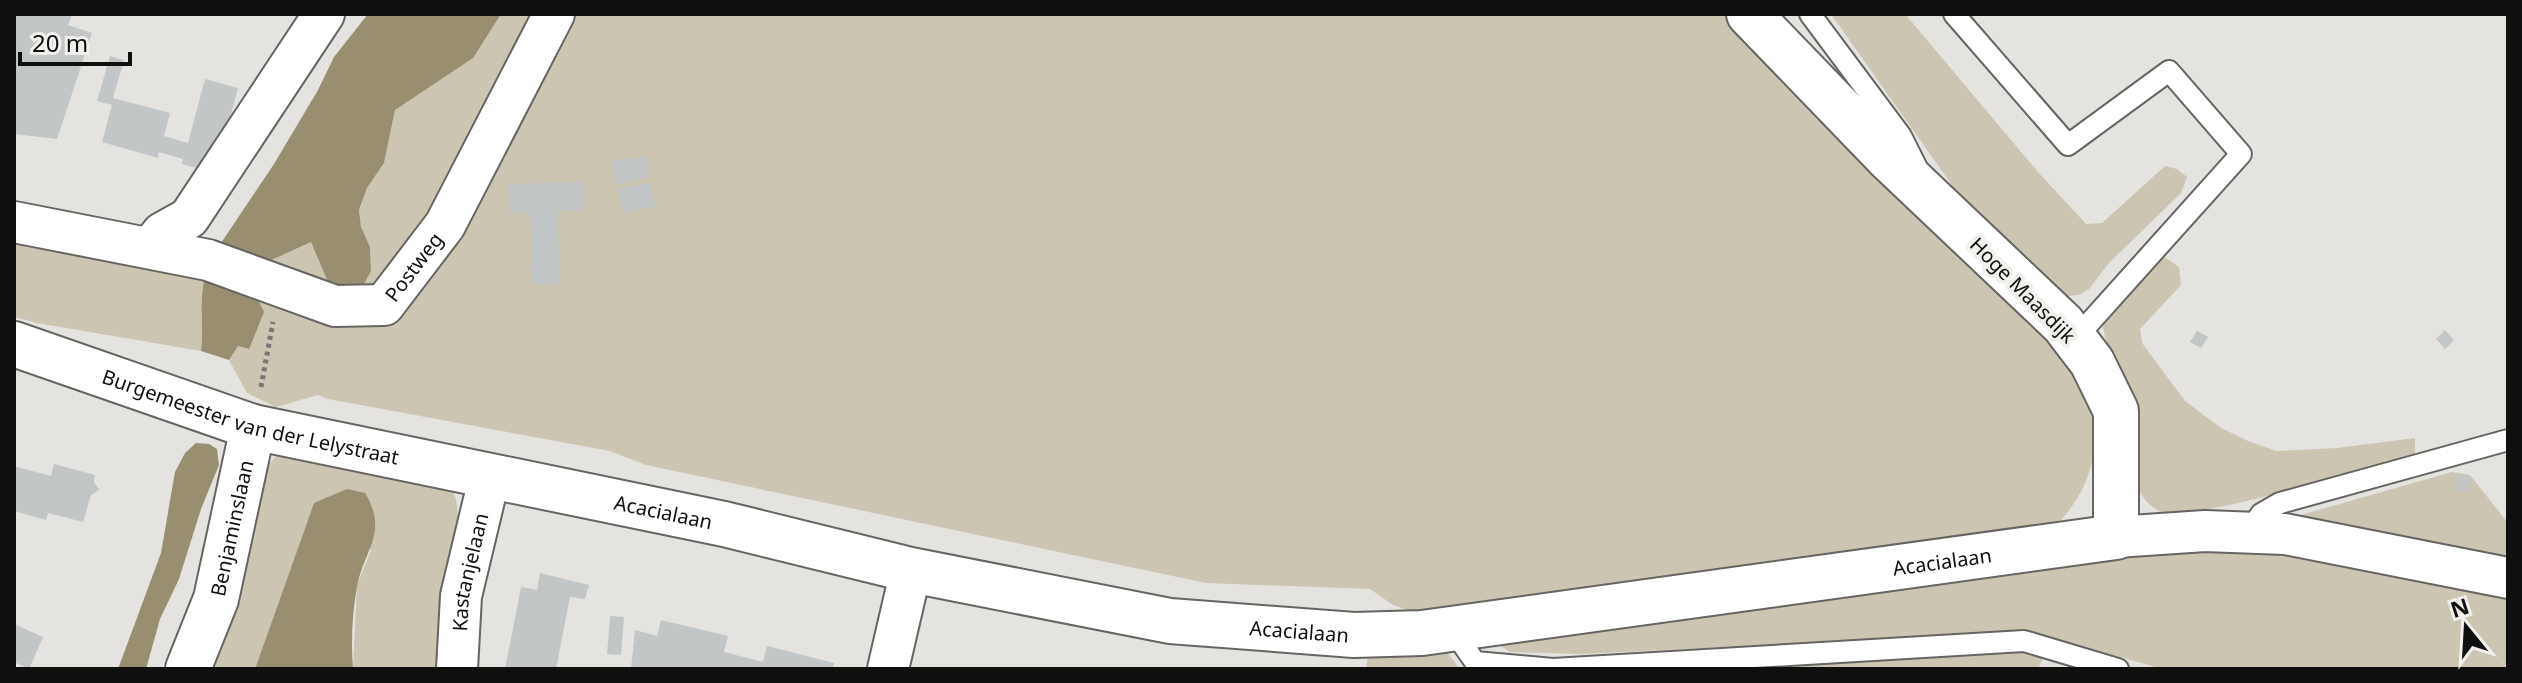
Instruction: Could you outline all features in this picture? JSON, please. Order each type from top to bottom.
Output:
[{"type":"street","points":[[151,247],[162,233],[189,218],[324,14]]},
{"type":"street","name":"Postweg","points":[[14,222],[208,260],[335,306],[384,305],[445,225],[554,14]]},
{"type":"street","name":"Hoge Maasdijk","points":[[1749,14],[1927,194],[2063,324],[2092,362],[2116,411],[2116,537]]},
{"type":"street","name":"Burgemeester van der Lelystraat","points":[[14,344],[253,427],[490,475]]},
{"type":"street","name":"Benjaminslaan","points":[[188,669],[216,599],[253,427]]},
{"type":"street","name":"Acacialaan","points":[[490,475],[724,524],[911,570],[1170,621],[1354,635],[1422,633],[2116,537]]},
{"type":"street","name":"Kastanjelaan","points":[[457,669],[461,596],[490,475]]},
{"type":"street","points":[[2116,537],[2205,531],[2285,534],[2508,578]]},
{"type":"street","points":[[888,669],[911,570]]},
{"type":"lane","points":[[1810,14],[1901,136],[1927,194]]},
{"type":"lane","points":[[1954,14],[2068,145],[2169,71],[2241,154],[2074,340]]},
{"type":"lane","points":[[2248,533],[2261,514],[2280,503],[2508,440]]},
{"type":"lane","points":[[1451,629],[1475,662],[1553,669],[2024,641],[2118,669]]},
{"type":"path","points":[[253,427],[277,297],[274,286]]},
{"type":"shaded area","points":[[368,14],[501,14],[473,58],[395,110],[384,163],[367,188],[359,210],[361,227],[370,247],[371,271],[362,288],[350,291],[329,284],[311,242],[265,263],[255,293],[264,312],[249,349],[238,346],[229,360],[201,351],[204,281],[215,279],[219,246],[274,164],[334,57]]},
{"type":"shaded area","points":[[501,14],[544,14],[436,219],[376,296],[337,299],[265,263],[311,242],[319,258],[362,288],[371,271],[370,247],[361,227],[359,210],[367,188],[384,163],[395,110],[446,75]]},
{"type":"shaded area","points":[[558,14],[1740,14],[2080,366],[2094,431],[2090,469],[2072,506],[2056,526],[1410,611],[1393,605],[1370,589],[1206,583],[646,465],[610,451],[318,395],[276,407],[247,393],[229,360],[238,346],[249,349],[258,303],[255,293],[387,319],[409,306],[449,244]]},
{"type":"shaded area","points":[[1831,14],[1905,14],[2038,172],[2086,224],[2102,223],[2165,166],[2177,169],[2187,177],[2181,193],[2108,264],[2089,289],[2079,295],[2066,296],[1982,221],[1954,188]]},
{"type":"shaded area","points":[[14,236],[215,279],[204,281],[201,351],[14,317]]},
{"type":"shaded area","points":[[2161,255],[2179,267],[2181,285],[2140,329],[2142,343],[2185,401],[2221,428],[2276,451],[2337,448],[2415,438],[2415,454],[2283,492],[2206,510],[2177,513],[2153,508],[2141,494],[2131,472],[2103,327],[2106,313]]},
{"type":"shaded area","points":[[196,443],[209,444],[217,449],[219,465],[201,509],[179,579],[160,619],[146,669],[118,669],[161,553],[175,472],[185,453]]},
{"type":"shaded area","points":[[278,454],[445,475],[456,499],[459,523],[438,608],[437,669],[353,669],[357,585],[371,550],[314,503],[255,669],[214,669],[253,539],[265,479],[270,463]]},
{"type":"shaded area","points":[[2452,472],[2470,475],[2508,523],[2508,560],[2294,517]]},
{"type":"shaded area","points":[[347,489],[365,493],[375,519],[373,541],[355,597],[353,669],[255,669],[314,503]]},
{"type":"shaded area","points":[[2176,547],[2254,548],[2508,592],[2508,669],[2162,669],[2035,632],[1581,654],[1510,652],[1492,640]]},
{"type":"shaded area","points":[[1441,645],[1460,669],[1366,669],[1369,652]]},
{"type":"shaded area","points":[[1999,648],[2045,653],[2038,669],[1703,669]]},
{"type":"building","points":[[14,14],[72,14],[68,25],[92,33],[57,139],[14,134]]},
{"type":"building","points":[[110,56],[124,60],[113,98],[170,113],[164,136],[188,143],[205,79],[238,88],[215,173],[182,164],[183,159],[159,152],[158,158],[102,142],[112,105],[97,101]]},
{"type":"building","points":[[646,156],[649,177],[616,184],[612,161]]},
{"type":"building","points":[[583,182],[584,210],[557,211],[560,283],[533,285],[529,264],[532,264],[530,212],[509,213],[508,184]]},
{"type":"building","points":[[650,183],[655,207],[623,213],[618,189]]},
{"type":"building","points":[[2445,330],[2454,340],[2445,349],[2436,339]]},
{"type":"building","points":[[2197,331],[2208,337],[2201,348],[2190,342]]},
{"type":"building","points":[[54,464],[95,475],[94,482],[99,490],[91,495],[83,522],[48,513],[46,520],[14,511],[14,466],[51,476]]},
{"type":"building","points":[[2457,476],[2471,476],[2470,491],[2456,490]]},
{"type":"building","points":[[540,573],[589,585],[585,599],[570,597],[556,669],[505,669],[521,587],[537,590]]},
{"type":"building","points":[[610,616],[624,617],[621,655],[607,654]]},
{"type":"building","points":[[661,620],[728,636],[724,652],[763,662],[767,646],[834,663],[833,669],[631,669],[635,630],[657,636]]},
{"type":"building","points":[[14,624],[43,637],[29,669],[14,662]]}]
